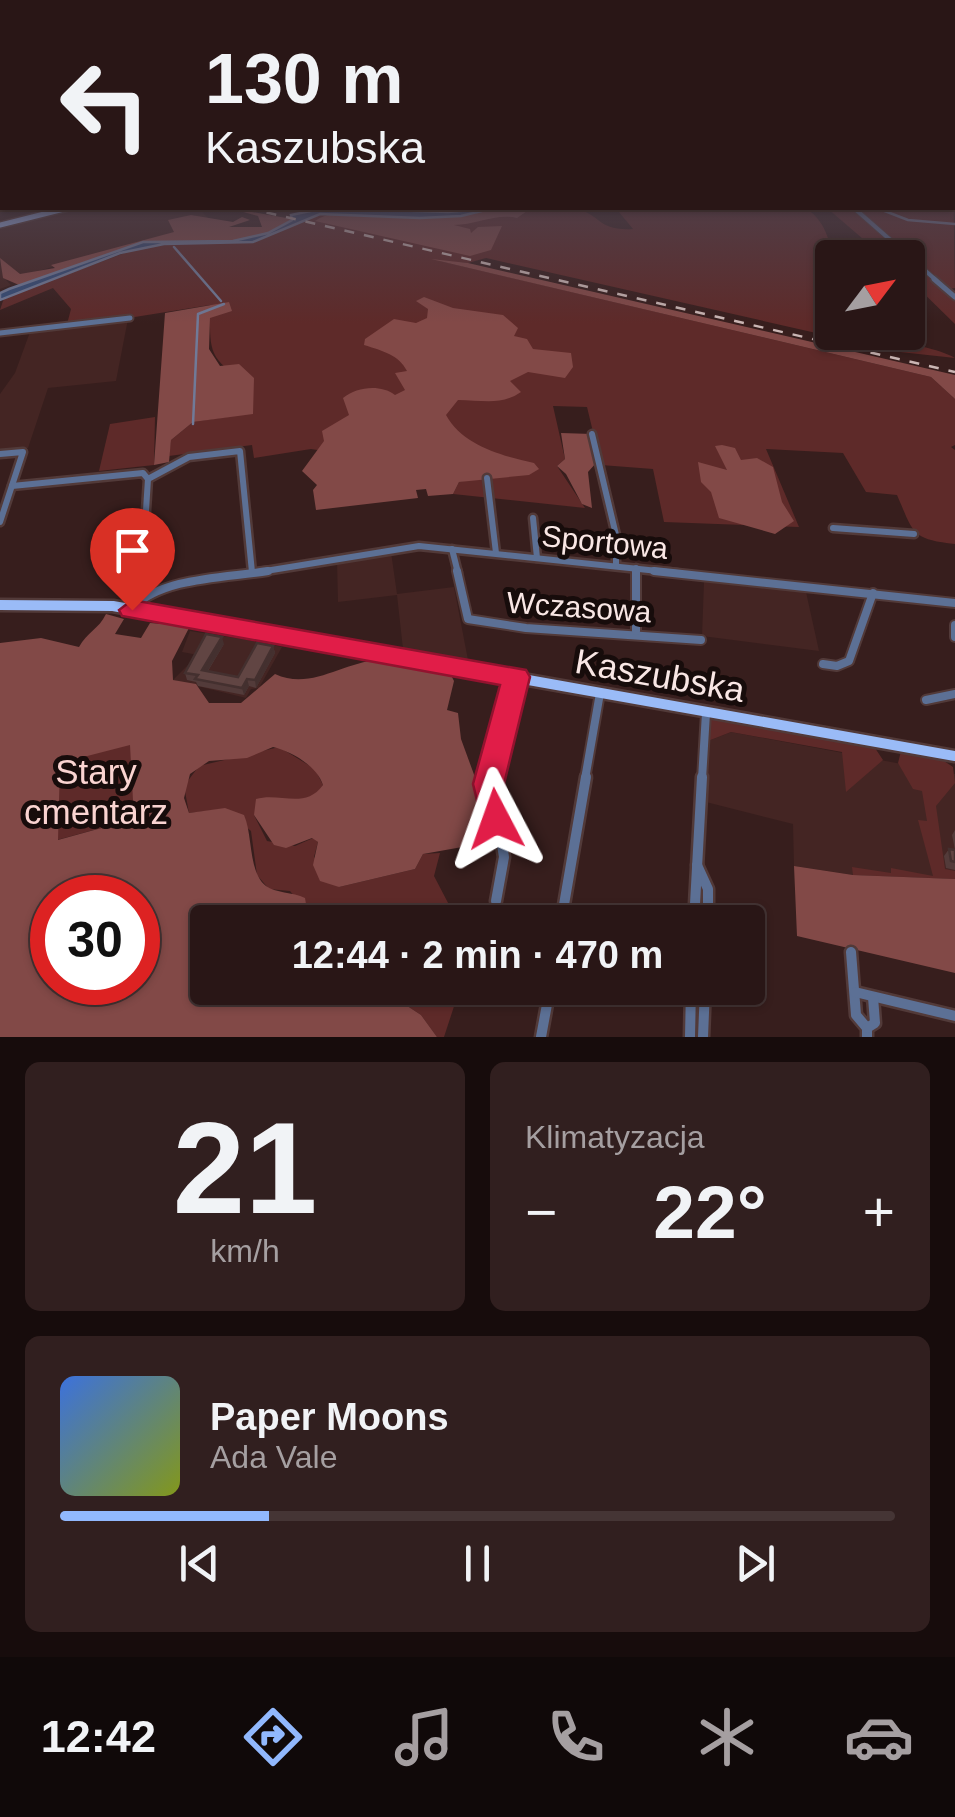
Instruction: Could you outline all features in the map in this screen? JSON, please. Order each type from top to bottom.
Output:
[{"type":"main road","name":"Kaszubska","points":[[0,605],[72,603],[132,610],[955,756]]},
{"type":"street","points":[[874,225],[955,296]]},
{"type":"street","points":[[0,332],[62,329],[130,318]]},
{"type":"street","points":[[592,434],[616,535],[616,566]]},
{"type":"street","points":[[148,478],[189,457],[240,451],[252,572]]},
{"type":"street","points":[[0,454],[22,452],[0,522]]},
{"type":"street","points":[[12,486],[143,473],[148,478],[142,582]]},
{"type":"street","points":[[488,478],[496,553]]},
{"type":"street","points":[[533,518],[537,558]]},
{"type":"street","points":[[833,528],[914,534]]},
{"type":"street","name":"Sportowa","points":[[132,610],[157,590],[396,548],[452,548],[955,603]]},
{"type":"street","name":"Wczasowa","points":[[452,548],[468,619],[552,631],[636,632],[700,640]]},
{"type":"street","points":[[636,568],[636,632]]},
{"type":"street","points":[[823,664],[837,666],[849,661],[873,593]]},
{"type":"street","points":[[955,625],[955,636]]},
{"type":"street","points":[[496,901],[504,856],[489,784],[516,677]]},
{"type":"street","points":[[564,905],[600,692]]},
{"type":"street","points":[[926,700],[955,694]]},
{"type":"street","points":[[695,905],[706,712]]},
{"type":"street","points":[[697,864],[708,889],[708,905]]},
{"type":"street","points":[[851,952],[856,1016],[867,1032],[875,1023],[873,997]]},
{"type":"street","points":[[855,992],[955,1016]]},
{"type":"street","points":[[540,1037],[547,1005]]},
{"type":"street","points":[[691,1005],[690,1034],[703,1036],[704,1005]]},
{"type":"shaded area","points":[[14,225],[200,225],[6,280],[11,285],[0,289],[0,229]]},
{"type":"shaded area","points":[[171,225],[281,225],[268,233],[233,241],[143,242],[19,285],[3,278],[0,258],[20,274],[55,268],[51,265],[174,232]]},
{"type":"shaded area","points":[[334,225],[456,225],[470,229],[471,233],[478,227],[502,226],[491,250],[470,256]]},
{"type":"shaded area","points":[[431,259],[468,263],[815,343],[815,350]]},
{"type":"shaded area","points":[[424,297],[453,308],[503,315],[518,328],[514,336],[527,339],[533,349],[571,353],[573,367],[565,378],[528,372],[510,381],[521,392],[514,396],[491,401],[458,400],[446,415],[473,442],[534,463],[539,469],[529,475],[459,482],[453,494],[428,496],[426,489],[416,490],[418,498],[316,510],[313,490],[317,485],[302,471],[324,441],[322,431],[349,415],[343,398],[369,388],[395,395],[405,390],[395,373],[407,371],[404,366],[390,354],[364,345],[365,339],[394,319],[416,323],[427,318],[428,309],[416,301]]},
{"type":"shaded area","points":[[229,302],[232,311],[210,318],[209,349],[220,366],[239,364],[254,378],[253,414],[193,422],[171,440],[169,462],[154,465],[165,313]]},
{"type":"shaded area","points":[[128,319],[116,381],[48,388],[28,448],[0,452],[0,394],[15,373],[30,332]]},
{"type":"shaded area","points":[[817,350],[846,350],[955,375],[955,399],[931,377]]},
{"type":"shaded area","points":[[561,433],[592,434],[596,463],[588,472],[592,508],[582,504],[566,474],[557,466],[565,459]]},
{"type":"shaded area","points":[[715,446],[735,448],[741,460],[757,458],[773,467],[782,502],[794,521],[775,534],[719,518],[711,492],[701,482],[698,462],[727,470]]},
{"type":"shaded area","points":[[391,552],[397,594],[454,587],[468,660],[403,649],[397,595],[338,602],[337,561]]},
{"type":"shaded area","points":[[704,582],[806,592],[819,651],[702,636]]},
{"type":"shaded area","points":[[106,614],[124,619],[115,634],[141,638],[150,623],[190,626],[172,661],[173,680],[196,684],[209,703],[241,703],[275,674],[314,678],[379,660],[449,671],[454,681],[447,710],[458,713],[461,739],[476,780],[485,782],[496,841],[423,854],[415,869],[339,887],[320,881],[313,865],[318,842],[312,838],[286,848],[274,845],[254,815],[256,799],[300,799],[323,785],[315,772],[295,756],[273,747],[247,758],[209,761],[190,774],[184,798],[189,813],[225,808],[244,815],[260,880],[270,888],[305,898],[306,905],[190,905],[190,1005],[406,1005],[421,1015],[437,1037],[0,1037],[0,643],[41,638],[79,647]],"holes":[[[130,745],[134,819],[58,840],[60,763]]]},
{"type":"shaded area","points":[[190,631],[282,647],[259,688],[251,689],[246,698],[173,680],[198,655],[182,652]]},
{"type":"shaded area","points":[[731,732],[955,774],[955,879],[853,875],[794,866],[793,824],[706,802],[708,741]]},
{"type":"shaded area","points":[[794,866],[853,875],[955,879],[955,973],[797,936]]},
{"type":"green space","points":[[293,225],[607,225],[633,229],[630,225],[822,225],[828,240],[815,240],[815,333],[486,258],[468,263],[440,261],[931,377],[955,399],[955,445],[951,447],[955,450],[955,544],[930,540],[916,532],[897,495],[866,492],[843,453],[766,449],[799,527],[664,522],[653,469],[601,465],[587,407],[553,406],[565,459],[557,466],[585,508],[453,494],[459,482],[486,476],[311,449],[254,458],[252,445],[169,456],[171,440],[193,422],[253,413],[252,386],[226,368],[214,353],[210,305],[66,328],[71,309],[53,288],[0,310],[4,298],[130,251],[170,244],[253,242]]},
{"type":"green space","points":[[847,225],[872,225],[889,240],[864,240]]},
{"type":"green space","points":[[876,225],[954,225],[955,288],[949,289],[925,268],[925,240],[893,240]]},
{"type":"green space","points":[[925,271],[955,297],[955,324],[925,295]]},
{"type":"green space","points":[[925,347],[955,358],[891,350]]},
{"type":"green space","points":[[155,417],[154,465],[99,471],[110,424]]},
{"type":"green space","points":[[713,717],[873,745],[883,760],[846,792],[842,752],[731,732],[708,741],[709,720]]},
{"type":"green space","name":"Stary cmentarz","points":[[131,744],[134,819],[57,840],[60,762]]},
{"type":"green space","points":[[279,747],[315,769],[323,785],[310,797],[279,798],[254,815],[267,841],[295,846],[313,838],[318,842],[314,857],[339,887],[415,869],[423,854],[440,853],[434,876],[449,905],[302,905],[290,891],[269,889],[257,875],[251,831],[225,809],[189,813],[184,786],[199,766]]},
{"type":"green space","points":[[901,751],[938,757],[953,767],[955,783],[936,806],[945,869],[955,871],[955,879],[853,875],[852,867],[891,873],[891,868],[933,876],[918,820],[927,821],[922,791],[913,789],[898,763]]},
{"type":"green space","points":[[406,1005],[454,1005],[444,1037],[437,1037],[421,1015]]},
{"type":"water","points":[[282,225],[293,225],[253,242],[164,244],[120,253],[0,300],[0,293],[9,289],[143,242],[233,241]]},
{"type":"building","points":[[206,634],[222,637],[202,670],[238,677],[257,643],[273,646],[255,680],[247,679],[242,688],[195,679],[198,675],[185,673]]},
{"type":"waterway","points":[[174,247],[221,301]]},
{"type":"waterway","points":[[193,424],[198,314],[224,304]]},
{"type":"railway","points":[[322,225],[955,372]]},
{"type":"route","points":[[132,610],[516,677],[489,784],[496,819]]}]
